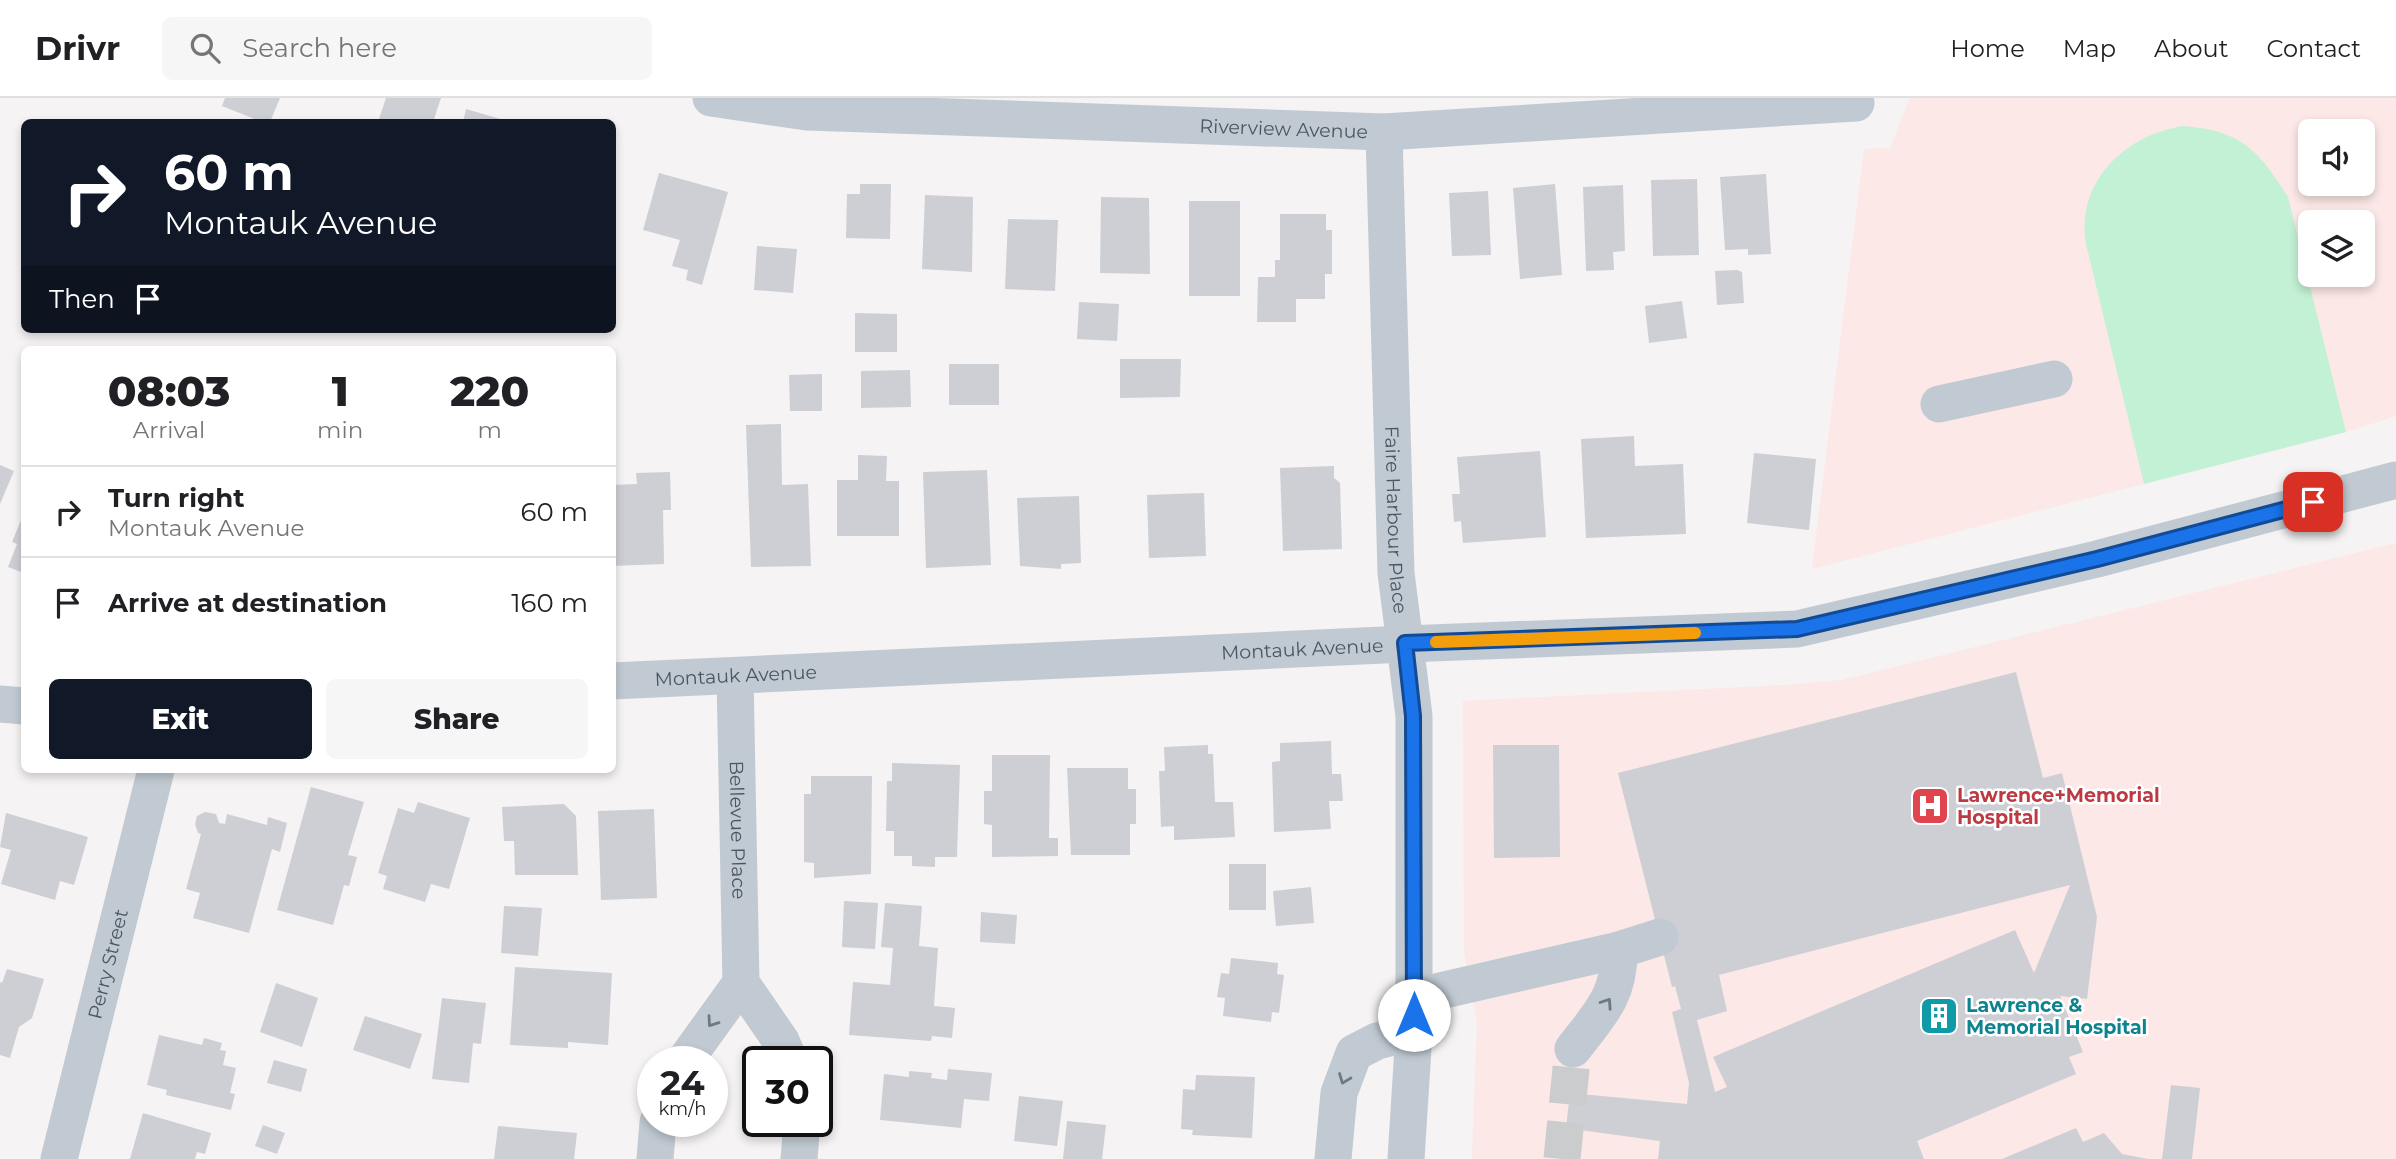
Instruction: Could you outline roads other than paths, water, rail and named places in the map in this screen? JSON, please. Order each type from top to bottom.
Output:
[{"type":"street","name":"Riverview Avenue","points":[[711,98],[807,113],[1384,132],[1617,108],[1856,103]]},
{"type":"street","name":"Faire Harbour Place","points":[[1384,132],[1396,573],[1413,716],[1414,1015],[1406,1159]]},
{"type":"street","points":[[1939,404],[2054,379]]},
{"type":"street","name":"Montauk Avenue","points":[[616,681],[1405,643],[1797,629],[2097,559],[2396,480]]},
{"type":"street","name":"Bellevue Place","points":[[736,676],[741,983]]},
{"type":"street","points":[[0,704],[21,706]]},
{"type":"street","name":"Perry Street","points":[[59,1159],[155,773]]},
{"type":"street","points":[[1333,1159],[1339,1093],[1354,1053],[1377,1041],[1414,1015],[1660,937]]},
{"type":"street","points":[[1573,1049],[1614,992],[1620,976],[1619,950]]},
{"type":"street","points":[[696,1046],[741,983],[783,1046]]},
{"type":"street","points":[[655,1159],[657,1137]]},
{"type":"street","points":[[799,1159],[801,1137]]},
{"type":"tunnel","points":[[1562,1159],[1573,1049]]},
{"type":"place","name":"Lawrence+Memorial Hospital","points":[[1930,806]]},
{"type":"place","name":"Lawrence & Memorial Hospital","points":[[1939,1016]]}]
